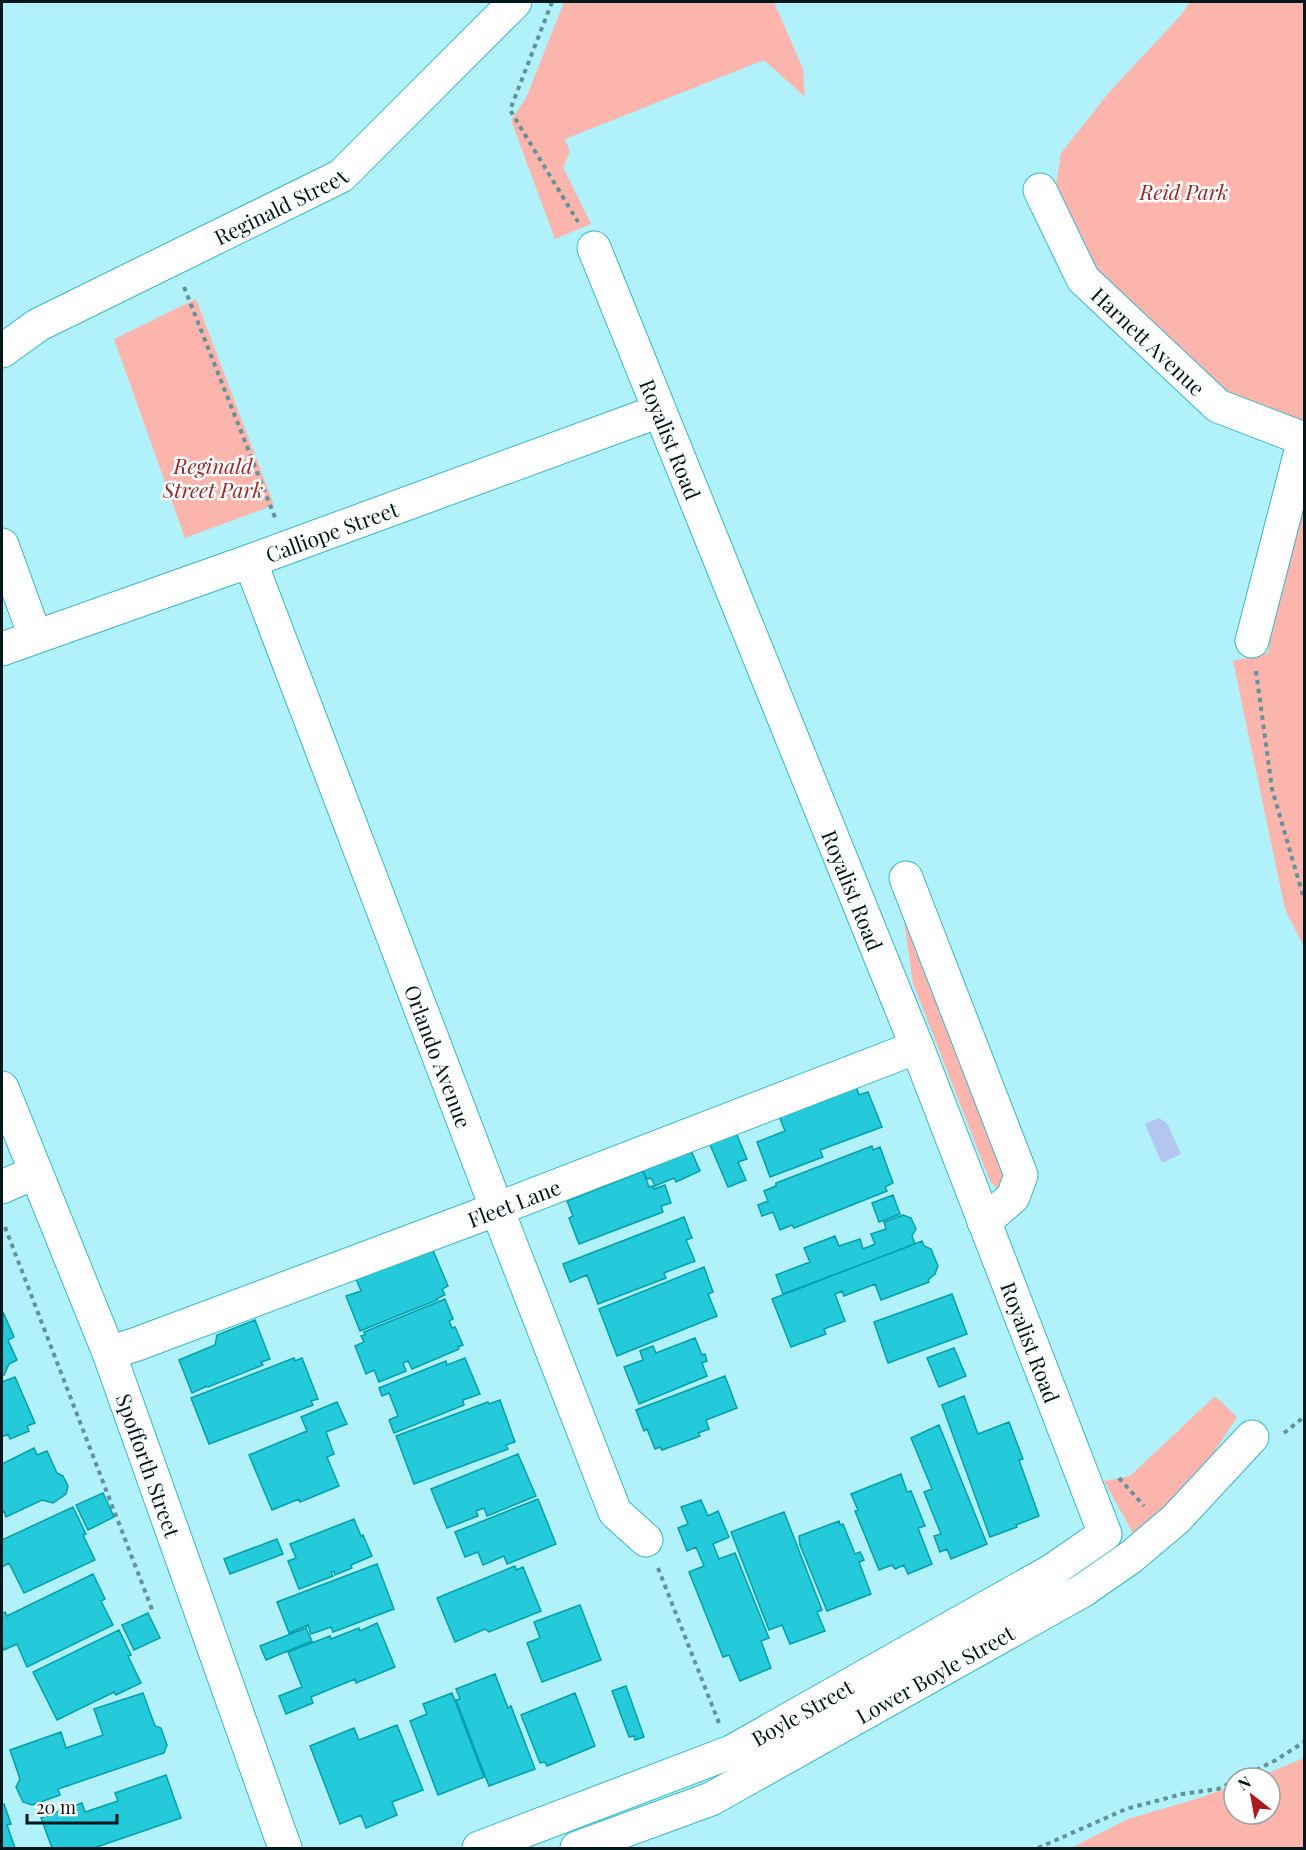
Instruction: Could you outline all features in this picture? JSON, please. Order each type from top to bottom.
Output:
[{"type":"street","name":"Reginald Street","points":[[2,351],[38,325],[341,176],[515,2]]},
{"type":"street","name":"Harnett Avenue","points":[[1040,190],[1083,279],[1218,406],[1304,439]]},
{"type":"street","name":"Royalist Road","points":[[594,248],[917,1047],[1105,1534]]},
{"type":"street","name":"Calliope Street","points":[[2,649],[659,411]]},
{"type":"street","points":[[1252,641],[1304,439]]},
{"type":"street","points":[[2,545],[35,636]]},
{"type":"street","name":"Orlando Avenue","points":[[250,561],[615,1512],[646,1540]]},
{"type":"street","points":[[906,878],[1021,1175],[1013,1197],[984,1222]]},
{"type":"street","name":"Fleet Lane","points":[[109,1353],[497,1209],[917,1047]]},
{"type":"street","name":"Spofforth Street","points":[[2,1088],[109,1353],[283,1848]]},
{"type":"street","points":[[2,1187],[36,1172]]},
{"type":"street","name":"Lower Boyle Street","points":[[577,1848],[711,1799],[1082,1591],[1131,1557],[1188,1506],[1252,1437]]},
{"type":"street","name":"Boyle Street","points":[[479,1848],[731,1752],[1053,1570],[1105,1534]]},
{"type":"path","points":[[552,2],[510,110],[594,248]]},
{"type":"path","points":[[172,259],[287,547]]},
{"type":"path","points":[[1252,641],[1272,789],[1305,899]]},
{"type":"path","points":[[5,1227],[153,1612]]},
{"type":"path","points":[[1117,1476],[1150,1513],[1179,1505],[1188,1506]]},
{"type":"path","points":[[646,1540],[731,1752]]},
{"type":"path","points":[[1264,1766],[1305,1742]]},
{"type":"path","points":[[1038,1848],[1126,1809],[1182,1794],[1222,1787]]},
{"type":"green space","points":[[564,2],[774,2],[803,69],[805,97],[764,60],[565,139],[570,152],[563,167],[591,224],[555,239],[511,120],[526,98]]},
{"type":"green space","name":"Reid Park","points":[[1190,2],[1304,2],[1304,426],[1225,390],[1098,277],[1052,210],[1061,153],[1111,90],[1182,14]]},
{"type":"green space","name":"Reginald Street Park","points":[[196,299],[274,505],[185,538],[114,339]]},
{"type":"green space","points":[[1304,497],[1304,947],[1285,909],[1233,661],[1268,653],[1279,572]]},
{"type":"green space","points":[[899,888],[1010,1171],[998,1190],[990,1181],[913,983]]},
{"type":"green space","points":[[1215,1396],[1237,1417],[1204,1468],[1154,1532],[1090,1569],[1133,1533],[1104,1481],[1130,1476]]},
{"type":"green space","points":[[1304,1758],[1304,1848],[1071,1848],[1128,1819],[1222,1790],[1222,1826],[1282,1826],[1282,1767]]},
{"type":"water","points":[[1159,1118],[1167,1123],[1181,1154],[1162,1163],[1145,1124]]},
{"type":"building","points":[[856,1086],[859,1095],[868,1092],[882,1127],[820,1150],[823,1157],[770,1177],[757,1142],[785,1131],[779,1116]]},
{"type":"building","points":[[734,1128],[747,1159],[738,1162],[746,1180],[728,1187],[708,1140]]},
{"type":"building","points":[[689,1146],[700,1171],[676,1182],[674,1178],[655,1186],[651,1178],[647,1179],[641,1166]]},
{"type":"building","points":[[872,1146],[873,1150],[880,1147],[893,1183],[885,1187],[887,1191],[794,1228],[792,1225],[780,1230],[773,1212],[762,1216],[758,1205],[768,1201],[764,1191],[776,1186],[776,1183]]},
{"type":"building","points":[[643,1171],[649,1187],[653,1186],[654,1189],[665,1185],[671,1203],[661,1206],[663,1212],[579,1244],[569,1218],[573,1216],[567,1201]]},
{"type":"building","points":[[893,1195],[900,1214],[879,1222],[872,1203]]},
{"type":"building","points":[[903,1215],[911,1218],[916,1229],[912,1236],[915,1244],[783,1294],[776,1275],[810,1262],[804,1248],[835,1236],[839,1246],[860,1239],[863,1249],[875,1244],[871,1234],[886,1229],[884,1222]]},
{"type":"building","points":[[684,1217],[692,1238],[686,1240],[695,1261],[664,1273],[666,1278],[598,1304],[587,1275],[570,1282],[563,1264]]},
{"type":"building","points":[[922,1241],[924,1246],[931,1249],[938,1266],[935,1274],[928,1280],[929,1282],[881,1300],[875,1284],[844,1296],[842,1291],[835,1294],[845,1321],[824,1329],[826,1334],[791,1347],[772,1299]]},
{"type":"building","points":[[432,1248],[448,1286],[442,1289],[445,1295],[360,1331],[346,1296],[361,1291],[356,1279]]},
{"type":"building","points":[[704,1267],[713,1292],[708,1294],[717,1316],[617,1356],[599,1309]]},
{"type":"building","points":[[952,1294],[967,1334],[888,1363],[874,1322]]},
{"type":"building","points":[[445,1299],[453,1319],[449,1321],[452,1328],[455,1327],[463,1345],[458,1347],[459,1349],[412,1369],[408,1361],[403,1363],[406,1371],[379,1382],[374,1370],[366,1374],[355,1346],[364,1342],[361,1336],[365,1335],[364,1332]]},
{"type":"building","points":[[3,1312],[14,1337],[8,1340],[17,1360],[9,1364],[4,1375],[2,1374]]},
{"type":"building","points":[[255,1320],[270,1359],[261,1362],[263,1365],[192,1393],[179,1360],[215,1345],[217,1335]]},
{"type":"building","points":[[695,1338],[702,1355],[705,1354],[707,1361],[702,1363],[707,1376],[639,1404],[624,1367],[643,1360],[640,1351],[653,1346],[656,1353]]},
{"type":"building","points":[[954,1348],[966,1376],[939,1387],[927,1358]]},
{"type":"building","points":[[294,1358],[295,1361],[302,1358],[318,1399],[311,1401],[313,1405],[209,1444],[191,1398]]},
{"type":"building","points":[[465,1358],[480,1394],[463,1400],[464,1405],[394,1433],[389,1420],[398,1416],[389,1393],[382,1396],[379,1388],[446,1361],[447,1365]]},
{"type":"building","points":[[725,1376],[737,1408],[706,1420],[709,1429],[698,1433],[700,1436],[662,1450],[660,1447],[655,1449],[647,1429],[644,1431],[636,1410]]},
{"type":"building","points":[[15,1377],[35,1423],[27,1426],[29,1431],[10,1439],[8,1434],[2,1437],[2,1382]]},
{"type":"building","points":[[964,1396],[978,1434],[1009,1422],[1023,1459],[1019,1460],[1039,1516],[990,1537],[942,1405]]},
{"type":"building","points":[[500,1400],[515,1442],[506,1445],[508,1449],[414,1484],[396,1436],[488,1402],[489,1404]]},
{"type":"building","points":[[337,1402],[347,1424],[326,1432],[334,1454],[327,1457],[339,1486],[300,1502],[299,1499],[272,1510],[249,1455],[307,1431],[301,1417]]},
{"type":"building","points":[[939,1425],[987,1544],[951,1559],[947,1549],[940,1552],[934,1536],[941,1534],[924,1492],[932,1489],[911,1438]]},
{"type":"building","points":[[34,1448],[37,1455],[47,1451],[57,1473],[63,1476],[68,1486],[66,1494],[53,1503],[42,1500],[6,1517],[4,1511],[2,1512],[2,1464]]},
{"type":"building","points":[[518,1454],[536,1496],[487,1516],[484,1508],[476,1511],[478,1516],[447,1528],[431,1489]]},
{"type":"building","points":[[901,1474],[907,1492],[911,1491],[925,1526],[918,1528],[932,1564],[908,1574],[904,1565],[895,1569],[892,1565],[879,1570],[855,1511],[858,1510],[851,1494]]},
{"type":"building","points":[[103,1493],[114,1517],[88,1530],[76,1505]]},
{"type":"building","points":[[538,1499],[556,1544],[507,1564],[504,1556],[483,1565],[478,1552],[465,1557],[455,1532]]},
{"type":"building","points":[[701,1500],[708,1516],[718,1511],[729,1537],[713,1544],[719,1559],[735,1553],[769,1638],[761,1641],[771,1668],[740,1681],[729,1655],[723,1657],[689,1572],[704,1566],[696,1547],[687,1551],[678,1528],[688,1524],[681,1507]]},
{"type":"building","points":[[73,1507],[95,1560],[24,1593],[9,1563],[2,1567],[2,1540]]},
{"type":"building","points":[[784,1512],[822,1610],[817,1612],[825,1631],[790,1644],[782,1625],[769,1630],[731,1532]]},
{"type":"building","points":[[354,1519],[372,1556],[351,1565],[352,1568],[335,1575],[334,1571],[331,1572],[333,1576],[299,1589],[288,1561],[296,1558],[290,1544]]},
{"type":"building","points":[[839,1521],[840,1525],[843,1524],[855,1554],[860,1552],[864,1560],[859,1562],[871,1594],[827,1611],[800,1545],[799,1536]]},
{"type":"building","points":[[277,1539],[283,1554],[230,1574],[224,1559]]},
{"type":"building","points":[[377,1564],[394,1609],[333,1632],[331,1627],[311,1634],[308,1625],[289,1633],[277,1602]]},
{"type":"building","points":[[515,1566],[516,1570],[523,1567],[541,1611],[489,1632],[485,1629],[455,1642],[437,1598]]},
{"type":"building","points":[[93,1574],[105,1599],[101,1601],[113,1625],[27,1667],[17,1644],[4,1650],[2,1614],[5,1612],[7,1616]]},
{"type":"building","points":[[580,1605],[601,1660],[542,1682],[527,1643],[540,1638],[534,1622]]},
{"type":"building","points":[[148,1613],[160,1638],[134,1650],[122,1625]]},
{"type":"building","points":[[377,1623],[395,1667],[356,1683],[355,1679],[311,1697],[313,1703],[286,1714],[279,1696],[302,1687],[288,1652],[330,1636],[331,1639],[359,1628],[360,1631]]},
{"type":"building","points":[[306,1628],[312,1641],[266,1660],[260,1646]]},
{"type":"building","points":[[119,1630],[141,1683],[116,1695],[114,1692],[57,1720],[33,1672]]},
{"type":"building","points":[[495,1674],[508,1708],[511,1706],[535,1769],[489,1786],[456,1700],[460,1699],[456,1689]]},
{"type":"building","points":[[626,1686],[644,1737],[635,1740],[634,1736],[629,1737],[612,1691]]},
{"type":"building","points":[[143,1693],[155,1726],[161,1728],[167,1745],[164,1753],[58,1789],[60,1795],[32,1805],[23,1802],[16,1787],[20,1779],[10,1750],[61,1732],[66,1748],[103,1735],[94,1709]]},
{"type":"building","points":[[452,1693],[484,1777],[438,1795],[410,1721],[427,1714],[423,1704]]},
{"type":"building","points":[[575,1693],[595,1746],[547,1766],[545,1762],[540,1763],[521,1715]]},
{"type":"building","points":[[397,1725],[423,1790],[392,1802],[397,1815],[366,1828],[361,1815],[340,1824],[310,1746],[354,1728],[359,1740]]},
{"type":"building","points":[[166,1775],[181,1818],[94,1848],[52,1848],[41,1818],[82,1803],[85,1812],[118,1801],[115,1793]]},
{"type":"building","points":[[4,1804],[11,1824],[7,1825],[15,1848],[2,1848],[2,1805]]}]
